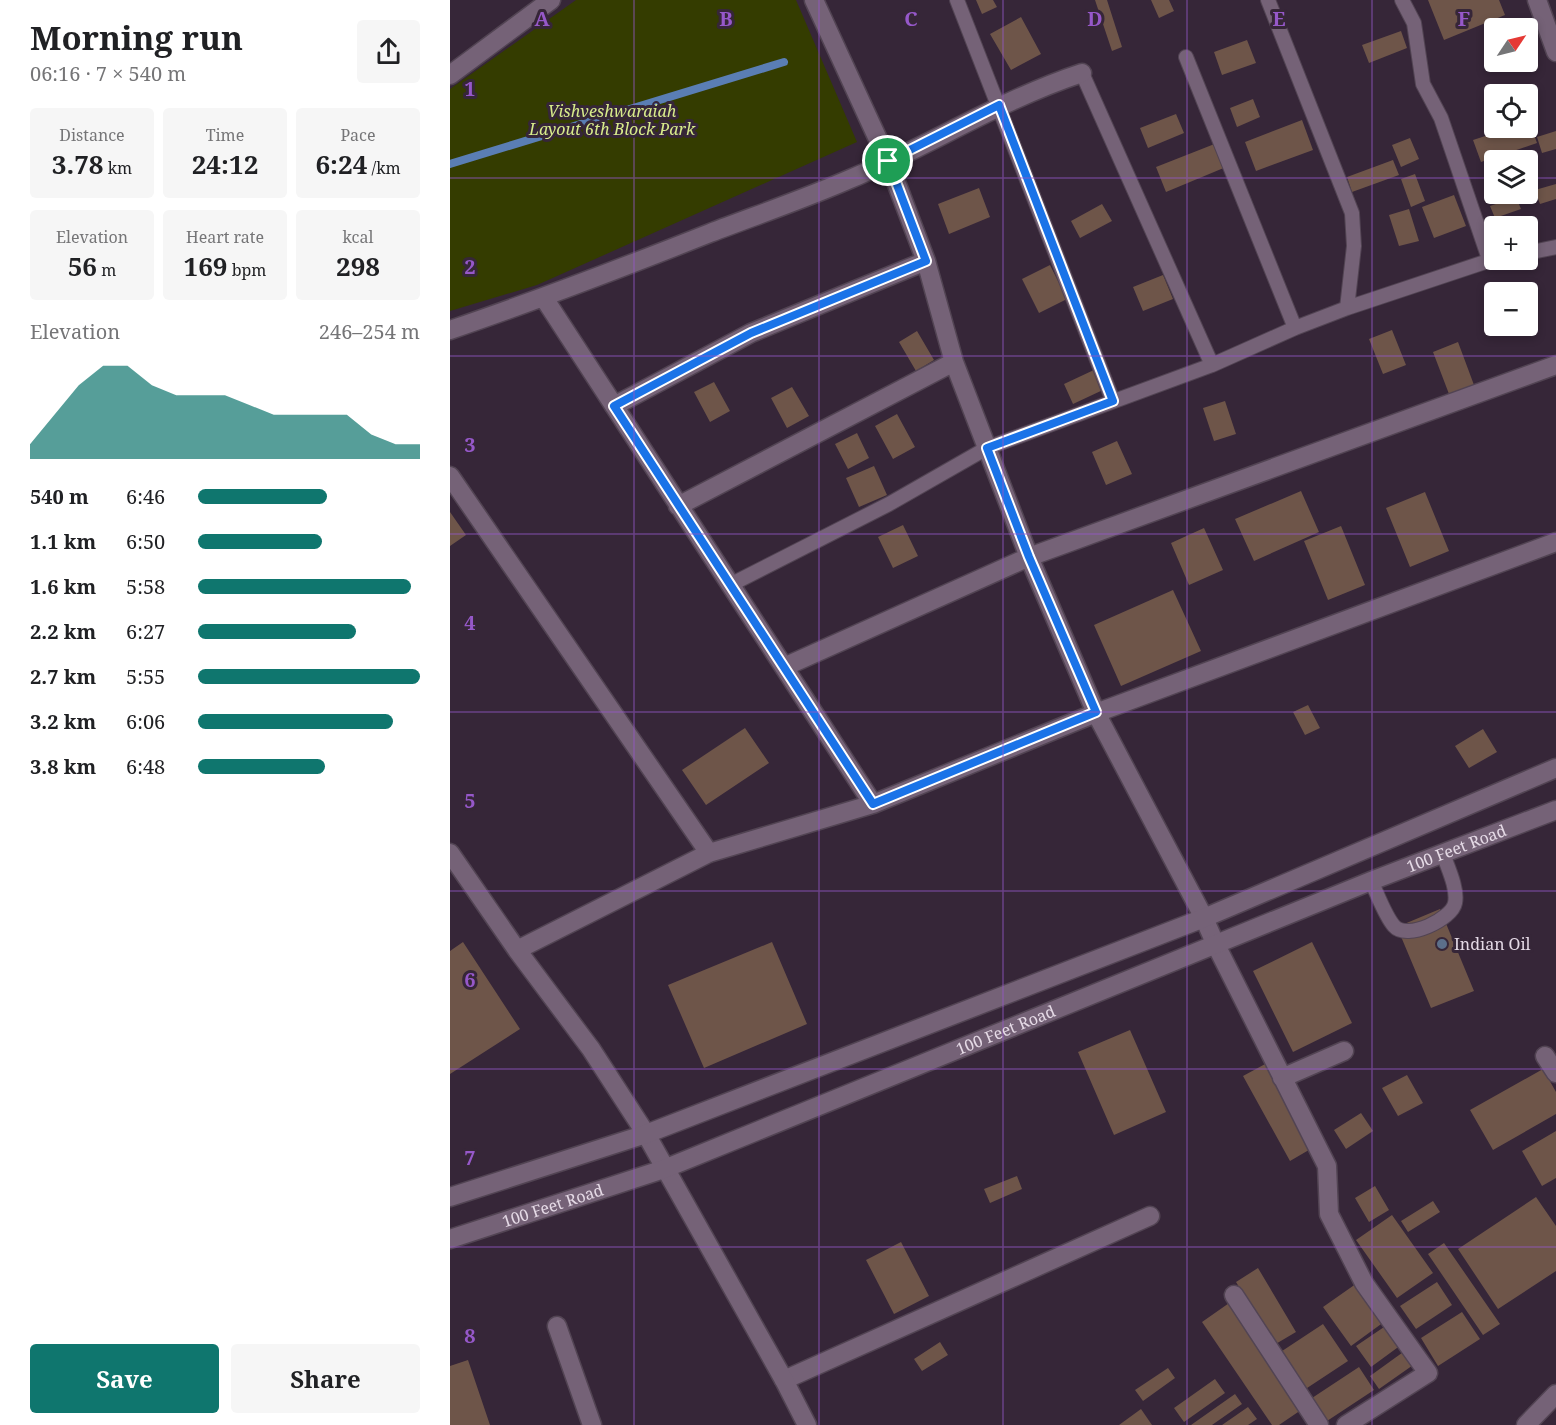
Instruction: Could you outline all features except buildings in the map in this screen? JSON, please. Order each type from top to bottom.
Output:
[{"type":"street","points":[[450,75],[551,0]]},
{"type":"street","points":[[814,0],[888,161],[926,261],[954,362],[1029,557],[1096,712],[1204,918],[1327,1166],[1329,1214],[1364,1283],[1428,1373],[1346,1425]]},
{"type":"street","points":[[1545,6],[1556,52]]},
{"type":"street","points":[[450,330],[544,298],[851,179],[999,105],[1044,85],[1082,73]]},
{"type":"street","points":[[614,406],[751,333],[926,261]]},
{"type":"street","points":[[544,298],[873,804]]},
{"type":"street","points":[[678,506],[954,362]]},
{"type":"street","points":[[784,667],[1029,557],[1556,366]]},
{"type":"street","points":[[450,476],[709,853]]},
{"type":"street","points":[[517,950],[709,853],[873,804],[1096,712],[1556,542]]},
{"type":"street","name":"100 Feet Road","points":[[450,1197],[646,1134],[1204,918],[1556,768]]},
{"type":"street","name":"100 Feet Road","points":[[450,1239],[664,1169],[1215,943],[1556,810]]},
{"type":"street","points":[[450,853],[517,950],[591,1049],[646,1134],[807,1425]]},
{"type":"street","points":[[1282,1078],[1344,1051]]},
{"type":"street","points":[[1545,1056],[1556,1072]]},
{"type":"street","points":[[784,1380],[1150,1216]]},
{"type":"street","points":[[1234,1295],[1319,1425]]},
{"type":"street","points":[[557,1326],[592,1425]]},
{"type":"street","points":[[1526,1425],[1556,1394]]},
{"type":"lane","points":[[957,0],[1113,401]]},
{"type":"lane","points":[[1268,0],[1352,213],[1354,246],[1347,308]]},
{"type":"lane","points":[[1402,0],[1414,24],[1423,84],[1441,118],[1484,237]]},
{"type":"lane","points":[[1186,57],[1295,328]]},
{"type":"lane","points":[[1082,73],[1212,365]]},
{"type":"lane","points":[[1538,250],[1556,247]]},
{"type":"lane","points":[[730,585],[889,504],[987,448],[1212,365],[1295,328],[1347,308],[1484,262]]},
{"type":"lane","points":[[1371,881],[1394,926],[1402,932],[1415,932],[1446,916],[1455,906],[1456,896],[1443,854]]},
{"type":"green space","name":"Vishveshwaraiah Layout 6th Block Park","points":[[576,0],[796,0],[857,142],[537,285],[450,311],[450,89]]},
{"type":"waterway","points":[[450,164],[784,62]]},
{"type":"place","name":"Indian Oil","points":[[1442,944]]},
{"type":"route","points":[[999,105],[1113,401],[987,448],[1029,557],[1096,712],[873,804],[614,406],[751,333],[926,261],[888,161],[999,105]]}]
